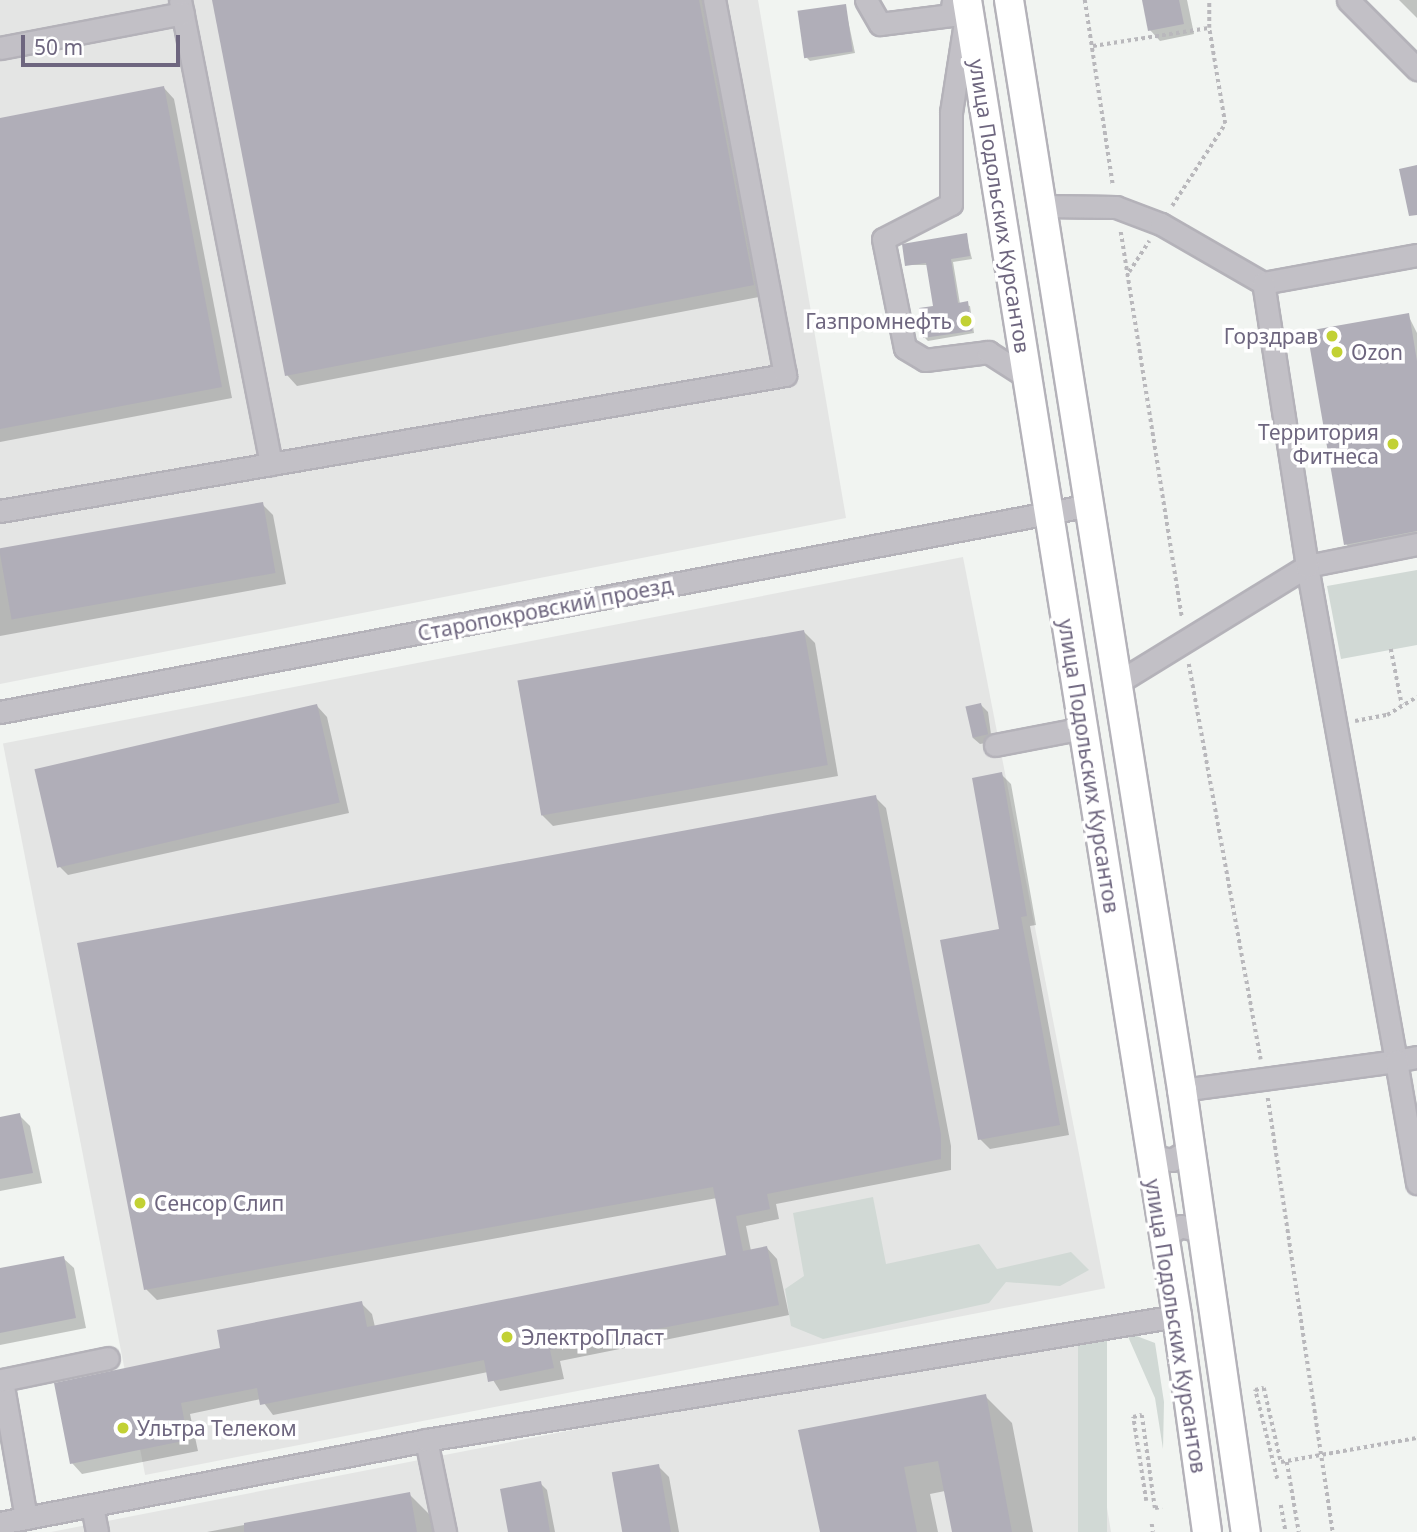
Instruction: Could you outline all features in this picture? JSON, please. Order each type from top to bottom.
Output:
[{"type":"main road","name":"улица Подольских Курсантов","points":[[1009,0],[1044,206],[1182,1090],[1246,1532]]},
{"type":"main road","name":"улица Подольских Курсантов","points":[[963,1],[1027,377],[1177,1316],[1207,1532]]},
{"type":"street","points":[[0,511],[785,374],[714,0]]},
{"type":"street","points":[[866,0],[880,24],[939,19],[951,15],[963,1]]},
{"type":"street","points":[[1348,0],[1417,69]]},
{"type":"street","points":[[963,1],[951,112],[951,204],[883,239],[905,348],[925,360],[988,352],[1027,377]]},
{"type":"street","points":[[0,48],[181,7],[271,464]]},
{"type":"street","points":[[1044,206],[1116,206],[1161,224],[1263,283],[1417,255]]},
{"type":"street","points":[[1263,283],[1335,725],[1407,1059],[1417,1183]]},
{"type":"street","name":"Старопокровский проезд","points":[[0,712],[1090,505]]},
{"type":"street","points":[[1117,683],[1307,566],[1417,544]]},
{"type":"street","points":[[995,745],[1083,728]]},
{"type":"street","points":[[1182,1090],[1407,1059]]},
{"type":"street","points":[[1148,1143],[1157,1157],[1172,1160],[1185,1152],[1188,1137]]},
{"type":"street","points":[[1165,1248],[1168,1234],[1181,1226],[1196,1230],[1203,1242]]},
{"type":"street","points":[[0,1523],[426,1440],[1177,1316]]},
{"type":"street","points":[[26,1518],[2,1380],[108,1358]]},
{"type":"street","points":[[426,1440],[445,1532]]},
{"type":"street","points":[[92,1506],[97,1532]]},
{"type":"path","points":[[1085,0],[1185,641],[1265,1078],[1333,1532]]},
{"type":"path","points":[[1129,272],[1225,124],[1209,28],[1209,0]]},
{"type":"path","points":[[1093,46],[1209,28]]},
{"type":"path","points":[[1391,649],[1402,705]]},
{"type":"path","points":[[1335,725],[1387,715],[1417,697]]},
{"type":"path","points":[[1276,1479],[1255,1390],[1264,1388],[1281,1462],[1322,1458],[1417,1438]]},
{"type":"path","points":[[1146,1501],[1133,1417],[1142,1415],[1156,1508],[1162,1507]]},
{"type":"path","points":[[1287,1461],[1298,1532]]},
{"type":"path","points":[[1281,1505],[1286,1532]]},
{"type":"path","points":[[1152,1524],[1153,1532]]},
{"type":"shaded area","points":[[0,0],[758,0],[846,518],[0,684]]},
{"type":"shaded area","points":[[963,557],[1105,1288],[145,1475],[3,744]]},
{"type":"shaded area","points":[[1417,570],[1417,645],[1341,659],[1327,586]]},
{"type":"shaded area","points":[[873,1197],[886,1264],[979,1244],[997,1269],[1071,1252],[1089,1270],[1060,1286],[1006,1282],[989,1303],[823,1339],[791,1326],[785,1289],[804,1276],[793,1213]]},
{"type":"shaded area","points":[[1078,1331],[1111,1532],[51,1532]]},
{"type":"shaded area","points":[[1078,1331],[1107,1331],[1107,1532],[1078,1532]]},
{"type":"shaded area","points":[[1126,1332],[1155,1343],[1164,1402],[1163,1449],[1155,1398]]},
{"type":"building","points":[[212,0],[699,0],[754,285],[285,376]]},
{"type":"building","points":[[1142,0],[1179,0],[1184,24],[1148,31]]},
{"type":"building","points":[[846,4],[853,52],[804,58],[797,11]]},
{"type":"building","points":[[164,86],[222,387],[0,429],[0,118]]},
{"type":"building","points":[[1417,165],[1417,215],[1409,216],[1399,169]]},
{"type":"building","points":[[967,233],[970,256],[951,259],[958,303],[968,301],[972,331],[923,338],[919,308],[933,306],[926,263],[905,266],[902,244]]},
{"type":"building","points":[[1409,313],[1417,361],[1417,531],[1344,545],[1307,331]]},
{"type":"building","points":[[263,502],[276,573],[12,619],[0,548]]},
{"type":"building","points":[[804,630],[828,765],[541,815],[517,681]]},
{"type":"building","points":[[981,703],[988,734],[973,738],[965,707]]},
{"type":"building","points":[[317,704],[340,802],[57,868],[34,769]]},
{"type":"building","points":[[1002,772],[1027,916],[1021,917],[1060,1125],[978,1140],[940,940],[999,929],[972,778]]},
{"type":"building","points":[[876,795],[941,1134],[941,1159],[767,1194],[770,1209],[736,1216],[743,1251],[767,1246],[779,1305],[550,1350],[554,1368],[488,1382],[484,1360],[260,1405],[257,1388],[181,1403],[188,1440],[70,1464],[54,1383],[220,1348],[217,1330],[362,1301],[367,1327],[726,1255],[713,1187],[144,1290],[77,943]]},
{"type":"building","points":[[20,1113],[33,1173],[0,1179],[0,1117]]},
{"type":"building","points":[[64,1256],[76,1318],[0,1333],[0,1268]]},
{"type":"building","points":[[986,1394],[1012,1532],[952,1532],[938,1461],[904,1467],[917,1532],[820,1532],[798,1430]]},
{"type":"building","points":[[659,1464],[671,1532],[622,1532],[612,1472]]},
{"type":"building","points":[[541,1481],[550,1532],[508,1532],[500,1489]]},
{"type":"building","points":[[410,1492],[417,1532],[244,1532],[244,1523]]},
{"type":"place","name":"Газпромнефть","points":[[966,321]]},
{"type":"place","name":"Горздрав","points":[[1332,336]]},
{"type":"place","name":"Ozon","points":[[1337,352]]},
{"type":"place","name":"Территория Фитнеса","points":[[1393,444]]},
{"type":"place","name":"Сенсор Слип","points":[[140,1203]]},
{"type":"place","name":"ЭлектроПласт","points":[[507,1337]]},
{"type":"place","name":"Ультра Телеком","points":[[123,1428]]}]
